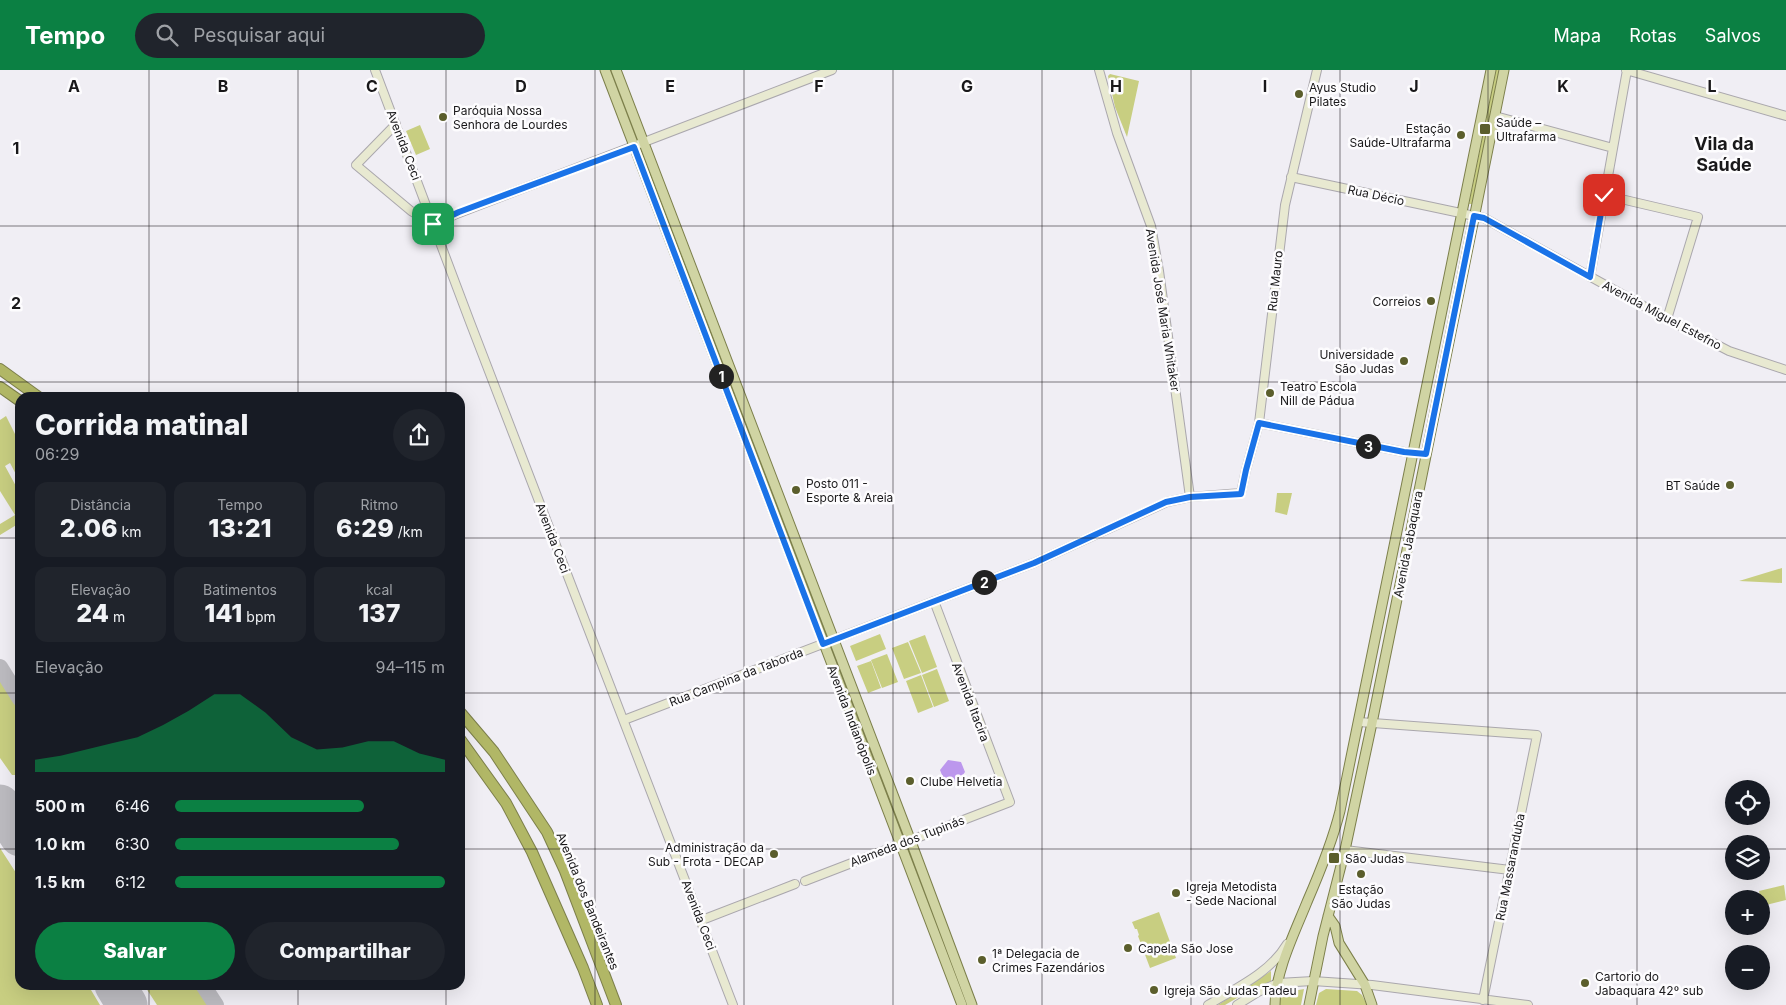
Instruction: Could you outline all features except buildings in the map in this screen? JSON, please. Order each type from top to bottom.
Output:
[{"type":"highway","points":[[0,369],[32,392]]},
{"type":"highway","points":[[0,387],[15,398]]},
{"type":"highway","name":"Avenida dos Bandeirantes","points":[[465,718],[494,752],[547,832],[565,871],[616,1005]]},
{"type":"highway","points":[[465,746],[506,803],[532,852],[583,968],[597,1005]]},
{"type":"main road","name":"Avenida Indianópolis","points":[[605,70],[962,1005]]},
{"type":"main road","name":"Avenida Indianópolis","points":[[616,70],[972,1005]]},
{"type":"main road","name":"Avenida Jabaquara","points":[[1275,1005],[1278,983],[1296,929],[1327,855],[1336,826],[1359,722],[1491,70]]},
{"type":"main road","name":"Avenida Jabaquara","points":[[1310,1005],[1313,981],[1345,850],[1372,722],[1504,70]]},
{"type":"main road","points":[[1328,916],[1335,926],[1339,943],[1365,985],[1372,1005]]},
{"type":"street","name":"Avenida Ceci","points":[[375,70],[733,1005]]},
{"type":"street","points":[[396,124],[356,166],[411,211],[433,224],[459,212],[634,147],[832,70]]},
{"type":"street","name":"Avenida José Maria Whitaker","points":[[1099,70],[1117,133],[1151,226],[1159,271],[1190,497]]},
{"type":"street","name":"Rua Mauro","points":[[1241,494],[1259,423],[1268,355],[1278,249],[1284,212],[1317,70]]},
{"type":"street","points":[[1590,277],[1626,70],[1786,116]]},
{"type":"street","points":[[1495,116],[1613,148]]},
{"type":"street","name":"Rua Décio","points":[[1291,177],[1462,213]]},
{"type":"street","points":[[1604,195],[1698,217],[1667,319]]},
{"type":"street","name":"Avenida Miguel Estefno","points":[[1462,213],[1484,218],[1667,319],[1729,350],[1786,370]]},
{"type":"street","points":[[1259,423],[1413,454],[1426,454]]},
{"type":"street","name":"Rua Campina da Taborda","points":[[624,720],[1034,563],[1166,502],[1190,497],[1241,494]]},
{"type":"street","name":"Avenida Itacira","points":[[934,601],[1010,802]]},
{"type":"street","points":[[1359,722],[1372,722]]},
{"type":"street","name":"Rua Massaranduba","points":[[1372,722],[1537,735],[1483,1000]]},
{"type":"street","name":"Alameda dos Tupinás","points":[[702,920],[795,884],[802,888],[805,886],[805,881],[1010,802]]},
{"type":"street","points":[[1345,850],[1510,870]]},
{"type":"street","name":"Avenida Jabaquara","points":[[1208,1005],[1267,967],[1281,954],[1296,929]]},
{"type":"street","points":[[1237,1005],[1258,992],[1278,983],[1313,981],[1365,985],[1528,1005]]},
{"type":"green space","points":[[1496,70],[1499,70],[1472,204],[1469,204]]},
{"type":"green space","points":[[1110,74],[1139,81],[1127,137],[1115,107],[1108,76]]},
{"type":"green space","points":[[420,125],[430,149],[416,155],[406,131]]},
{"type":"green space","points":[[6,416],[15,434],[15,472],[10,463],[5,466],[15,484],[15,515],[0,491],[0,420]]},
{"type":"green space","points":[[1277,493],[1292,493],[1287,515],[1275,512]]},
{"type":"green space","points":[[15,515],[15,526],[0,535],[0,524]]},
{"type":"green space","points":[[1782,568],[1782,583],[1739,581]]},
{"type":"green space","points":[[880,634],[886,649],[856,661],[850,646]]},
{"type":"green space","points":[[925,635],[937,667],[922,673],[909,641]]},
{"type":"green space","points":[[908,642],[921,673],[904,679],[892,648]]},
{"type":"green space","points":[[887,654],[898,682],[882,688],[871,660]]},
{"type":"green space","points":[[871,661],[881,688],[868,693],[857,666]]},
{"type":"green space","points":[[937,669],[949,701],[934,707],[922,675]]},
{"type":"green space","points":[[0,674],[15,697],[15,775],[12,775],[0,758]]},
{"type":"green space","points":[[921,675],[933,707],[918,713],[906,681]]},
{"type":"green space","points":[[0,848],[15,871],[15,990],[91,990],[100,1005],[0,1005]]},
{"type":"green space","points":[[1784,885],[1786,900],[1770,904],[1770,890],[1763,890]]},
{"type":"green space","points":[[1159,912],[1176,958],[1150,968],[1137,929],[1135,929],[1132,922]]},
{"type":"green space","points":[[1271,971],[1271,983],[1256,987],[1225,1005],[1218,1005]]},
{"type":"green space","points":[[1304,989],[1301,1005],[1278,1005],[1278,996],[1282,993]]},
{"type":"green space","points":[[1326,989],[1357,991],[1362,995],[1367,1005],[1316,1005],[1319,993]]},
{"type":"green space","points":[[147,990],[198,990],[208,1005],[157,1005]]},
{"type":"shaded area","points":[[948,760],[961,762],[965,772],[957,783],[944,780],[940,770]]},
{"type":"taxiway","points":[[0,667],[15,691]]},
{"type":"taxiway","points":[[206,990],[216,1005]]},
{"type":"runway","points":[[0,805],[15,828]]},
{"type":"runway","points":[[118,990],[127,1005]]},
{"type":"place","name":"Ayus Studio Pilates","points":[[1299,94]]},
{"type":"place","name":"Paróquia Nossa Senhora de Lourdes","points":[[443,117]]},
{"type":"place","name":"Saúde – Ultrafarma","points":[[1485,129]]},
{"type":"place","name":"Estação Saúde-Ultrafarma","points":[[1461,135]]},
{"type":"place","name":"Correios","points":[[1431,301]]},
{"type":"place","name":"Universidade São Judas","points":[[1404,361]]},
{"type":"place","name":"Teatro Escola Nill de Pádua","points":[[1270,393]]},
{"type":"place","name":"BT Saúde","points":[[1730,485]]},
{"type":"place","name":"Posto 011 - Esporte & Areia","points":[[796,490]]},
{"type":"place","name":"Clube Helvetia","points":[[910,781]]},
{"type":"place","name":"Administração da Sub - Frota - DECAP","points":[[774,854]]},
{"type":"place","name":"São Judas","points":[[1334,858]]},
{"type":"place","name":"Estação São Judas","points":[[1361,874]]},
{"type":"place","name":"Igreja Metodista - Sede Nacional","points":[[1176,893]]},
{"type":"place","name":"Capela São Jose","points":[[1128,948]]},
{"type":"place","name":"1ª Delegacia de Crimes Fazendários","points":[[982,960]]},
{"type":"place","name":"Cartorio do Jabaquara 42º sub","points":[[1585,983]]},
{"type":"place","name":"Igreja São Judas Tadeu","points":[[1154,990]]},
{"type":"district","name":"Vila da Saúde","points":[[1724,153]]},
{"type":"route","points":[[433,224],[532,184],[634,147],[823,644],[1034,563],[1166,502],[1190,497],[1241,494],[1259,423],[1358,444],[1413,454],[1426,454],[1474,216],[1484,218],[1590,277],[1604,195]]}]
